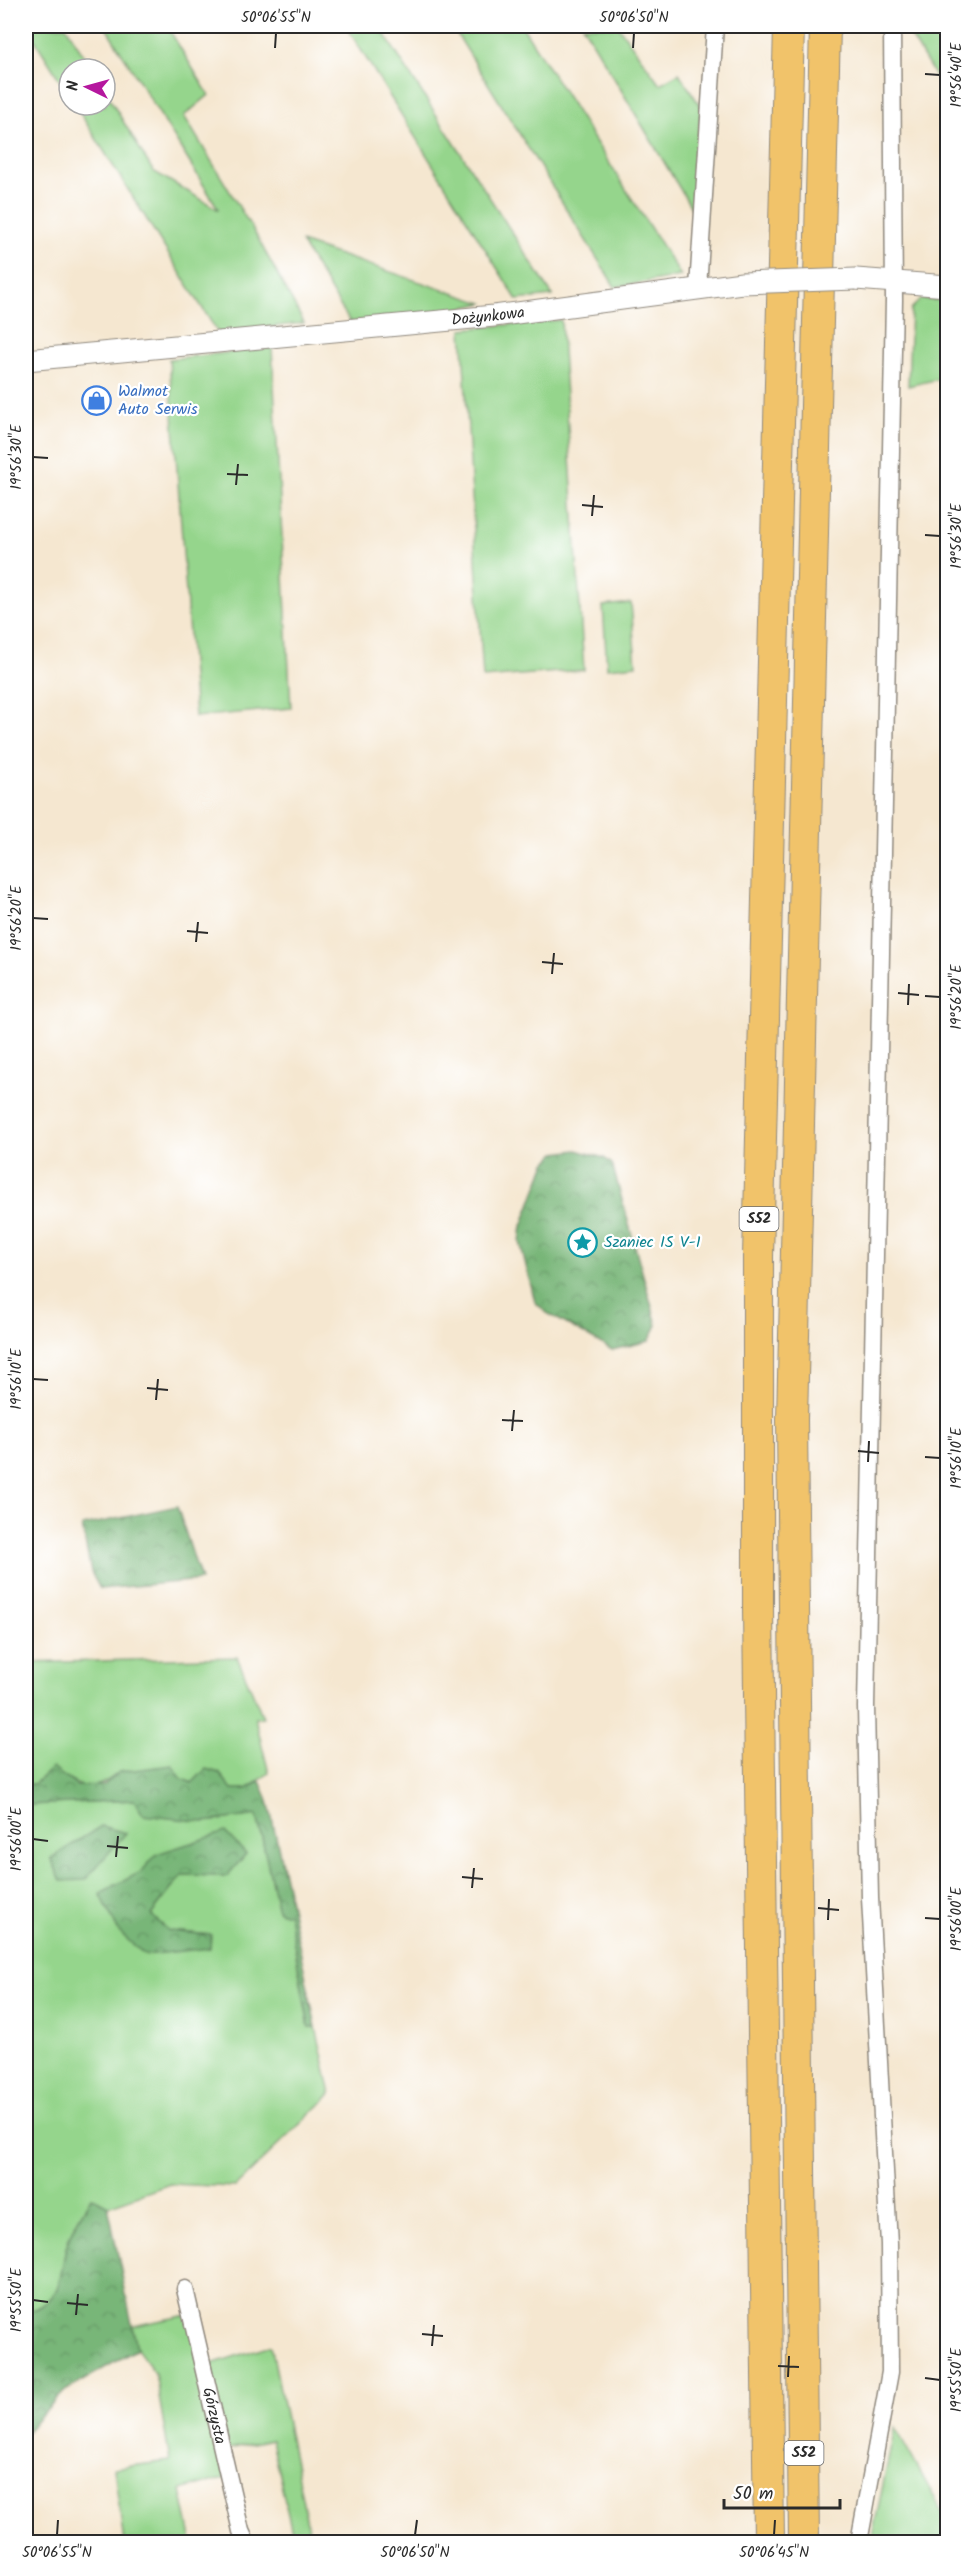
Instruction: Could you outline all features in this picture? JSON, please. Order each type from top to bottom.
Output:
[{"type":"highway","name":"S52","points":[[769,2542],[758,1608],[758,1257],[789,26]]},
{"type":"highway","name":"S52","points":[[804,2542],[792,1420],[825,26]]},
{"type":"street","points":[[698,288],[715,26]]},
{"type":"street","points":[[859,2542],[891,2372],[889,2244],[870,1898],[866,1707],[894,280],[892,26]]},
{"type":"street","name":"Dożynkowa","points":[[26,360],[494,316],[742,283],[856,279],[894,280],[948,286]]},
{"type":"street","name":"Górzysta","points":[[185,2289],[241,2531],[246,2542]]},
{"type":"green space","points":[[26,26],[66,26],[85,57],[57,57],[57,76]]},
{"type":"green space","points":[[105,26],[167,26],[209,95],[184,116],[255,233],[304,323],[218,333],[83,117],[117,117],[117,111],[153,171],[219,210]]},
{"type":"green space","points":[[346,26],[379,26],[553,296],[517,300]]},
{"type":"green space","points":[[452,26],[522,26],[681,276],[615,287]]},
{"type":"green space","points":[[583,26],[618,26],[660,84],[679,73],[701,107],[692,209]]},
{"type":"green space","points":[[906,26],[947,26],[947,96],[906,28]]},
{"type":"green space","points":[[301,242],[483,303],[457,309],[350,322]]},
{"type":"green space","points":[[921,299],[947,301],[947,377],[908,386],[911,309]]},
{"type":"green space","points":[[561,320],[584,670],[483,678],[462,329]]},
{"type":"green space","points":[[272,348],[291,708],[195,717],[169,359]]},
{"type":"green space","points":[[631,603],[636,665],[607,668],[603,606]]},
{"type":"green space","points":[[577,1150],[604,1158],[612,1164],[657,1325],[649,1341],[612,1350],[547,1313],[535,1302],[520,1242],[522,1226],[546,1163],[556,1153]]},
{"type":"green space","points":[[177,1506],[201,1580],[100,1589],[91,1572],[82,1526]]},
{"type":"green space","points":[[237,1657],[263,1717],[255,1718],[269,1773],[247,1789],[232,1789],[219,1773],[206,1769],[193,1783],[182,1779],[119,1772],[109,1780],[93,1787],[78,1784],[52,1768],[34,1784],[26,1785],[26,1663]]},
{"type":"green space","points":[[172,1765],[182,1779],[192,1783],[206,1769],[219,1773],[232,1789],[247,1789],[260,1781],[268,1800],[316,2027],[309,2027],[289,1914],[278,1911],[257,1815],[204,1822],[143,1815],[134,1800],[26,1805],[26,1785],[34,1784],[52,1768],[77,1786],[104,1785],[119,1772]]},
{"type":"green space","points":[[135,1800],[204,1822],[257,1815],[278,1910],[289,1914],[309,2027],[316,2027],[331,2094],[235,2187],[170,2184],[108,2206],[91,2197],[69,2239],[57,2288],[45,2304],[34,2310],[26,2307],[26,1805]],"holes":[[[141,1872],[227,1876],[182,1875],[151,1915],[169,1931],[210,1935],[209,1948],[119,1932],[101,1893]]]},
{"type":"green space","points":[[101,1826],[126,1833],[85,1880],[61,1881],[51,1858]]},
{"type":"green space","points":[[225,1832],[246,1854],[227,1876],[182,1875],[151,1915],[169,1931],[211,1935],[210,1948],[145,1955],[119,1932],[100,1893],[141,1872],[157,1854]]},
{"type":"green space","points":[[91,2197],[108,2206],[137,2349],[65,2391],[26,2432],[26,2307],[34,2310],[45,2304],[57,2288],[69,2238]]},
{"type":"green space","points":[[188,2315],[225,2478],[181,2490],[192,2542],[124,2542],[114,2468],[170,2461],[155,2373],[137,2349],[132,2326]]},
{"type":"green space","points":[[271,2345],[310,2537],[294,2541],[271,2440],[228,2449],[208,2365]]},
{"type":"green space","points":[[895,2427],[947,2520],[947,2542],[871,2542]]},
{"type":"place","name":"Walmot Auto Serwis","points":[[97,400]]},
{"type":"place","name":"Szaniec IS V-1","points":[[583,1242]]}]
